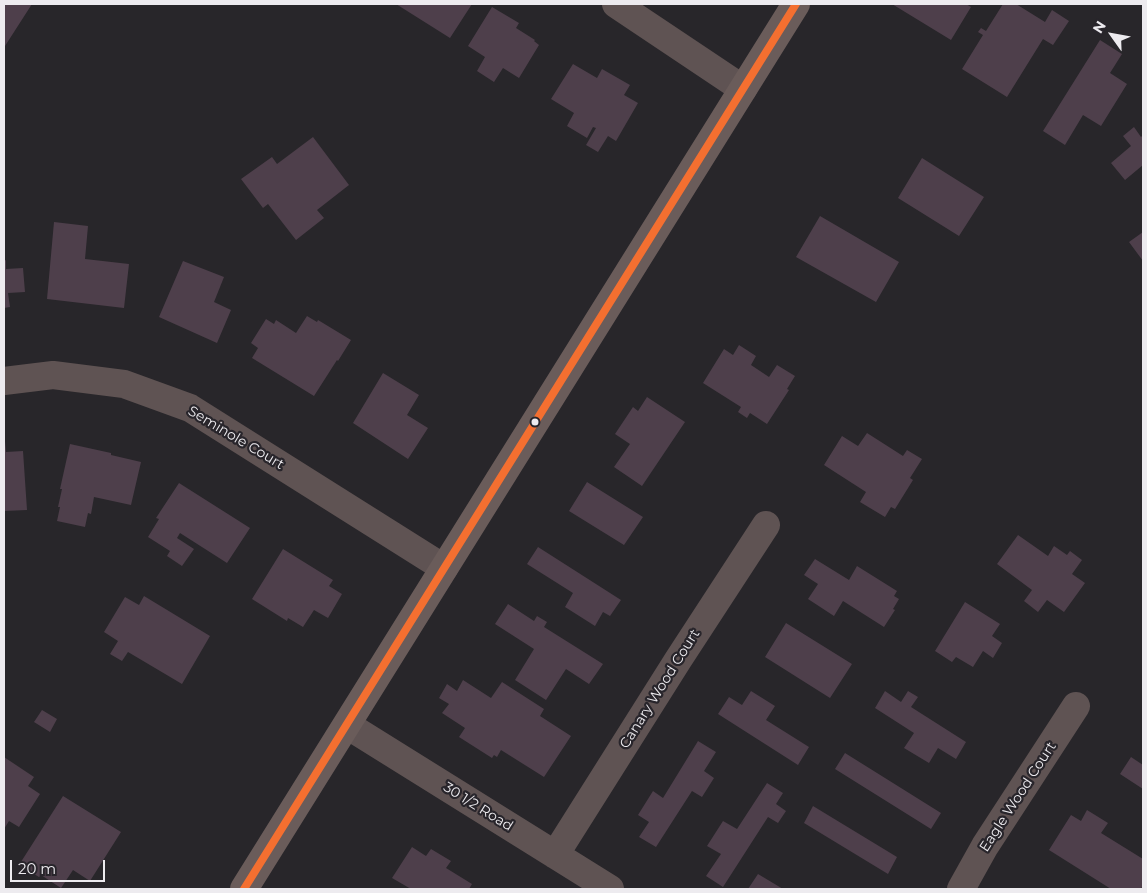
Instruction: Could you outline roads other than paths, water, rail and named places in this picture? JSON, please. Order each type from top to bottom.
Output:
[{"type":"main road","points":[[244,889],[796,4]]},
{"type":"street","points":[[616,4],[743,89]]},
{"type":"street","name":"Seminole Court","points":[[4,381],[53,375],[124,384],[190,408],[444,568]]},
{"type":"street","name":"Canary Wood Court","points":[[555,855],[766,525]]},
{"type":"street","name":"Eagle Wood Court","points":[[961,889],[985,846],[1076,706]]},
{"type":"street","name":"30 1/2 Road","points":[[347,724],[610,889]]}]
